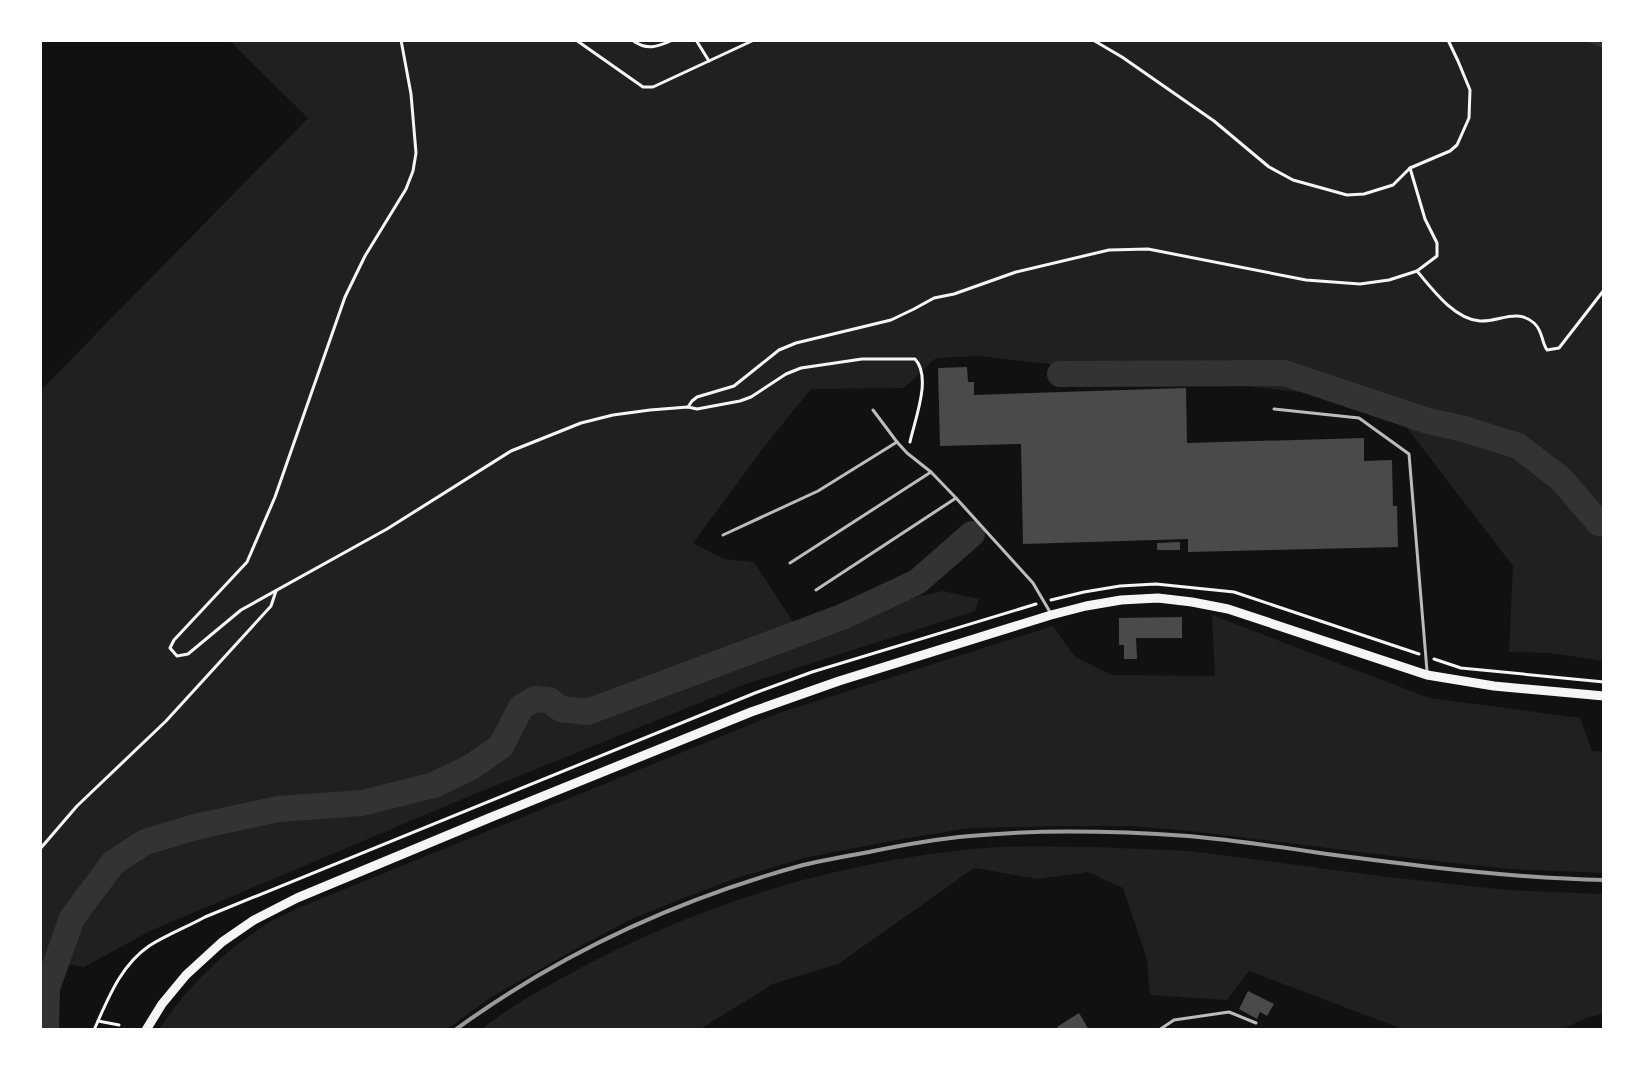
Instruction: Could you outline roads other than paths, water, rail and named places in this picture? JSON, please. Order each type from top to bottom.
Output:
[{"type":"main road","points":[[146,1030],[186,975],[222,942],[254,920],[297,898],[751,712],[839,681],[1086,606],[1158,598],[1192,602],[1228,609],[1427,675],[1494,686],[1604,696]]},
{"type":"lane","points":[[1274,409],[1359,418],[1409,454],[1427,675]]},
{"type":"lane","points":[[873,410],[907,453],[931,472],[1033,583],[1051,615]]},
{"type":"lane","points":[[723,535],[818,491],[897,442]]},
{"type":"lane","points":[[790,563],[931,472]]},
{"type":"lane","points":[[816,590],[956,498]]},
{"type":"lane","points":[[1159,1030],[1174,1020],[1229,1012],[1256,1023]]},
{"type":"waterway","points":[[1588,40],[1604,46]]},
{"type":"waterway","points":[[1060,374],[1285,373],[1428,421],[1518,446],[1561,479],[1599,523],[1604,524]]},
{"type":"waterway","points":[[46,1030],[47,988],[72,918],[113,863],[145,842],[195,827],[278,809],[362,803],[434,785],[471,767],[501,746],[521,707],[535,699],[549,700],[561,709],[587,712],[842,617],[917,582],[972,534]]},
{"type":"railway","points":[[455,1030],[495,1002],[578,953],[711,894],[803,865],[945,839],[1052,832],[1161,834],[1465,871],[1604,880]]}]
